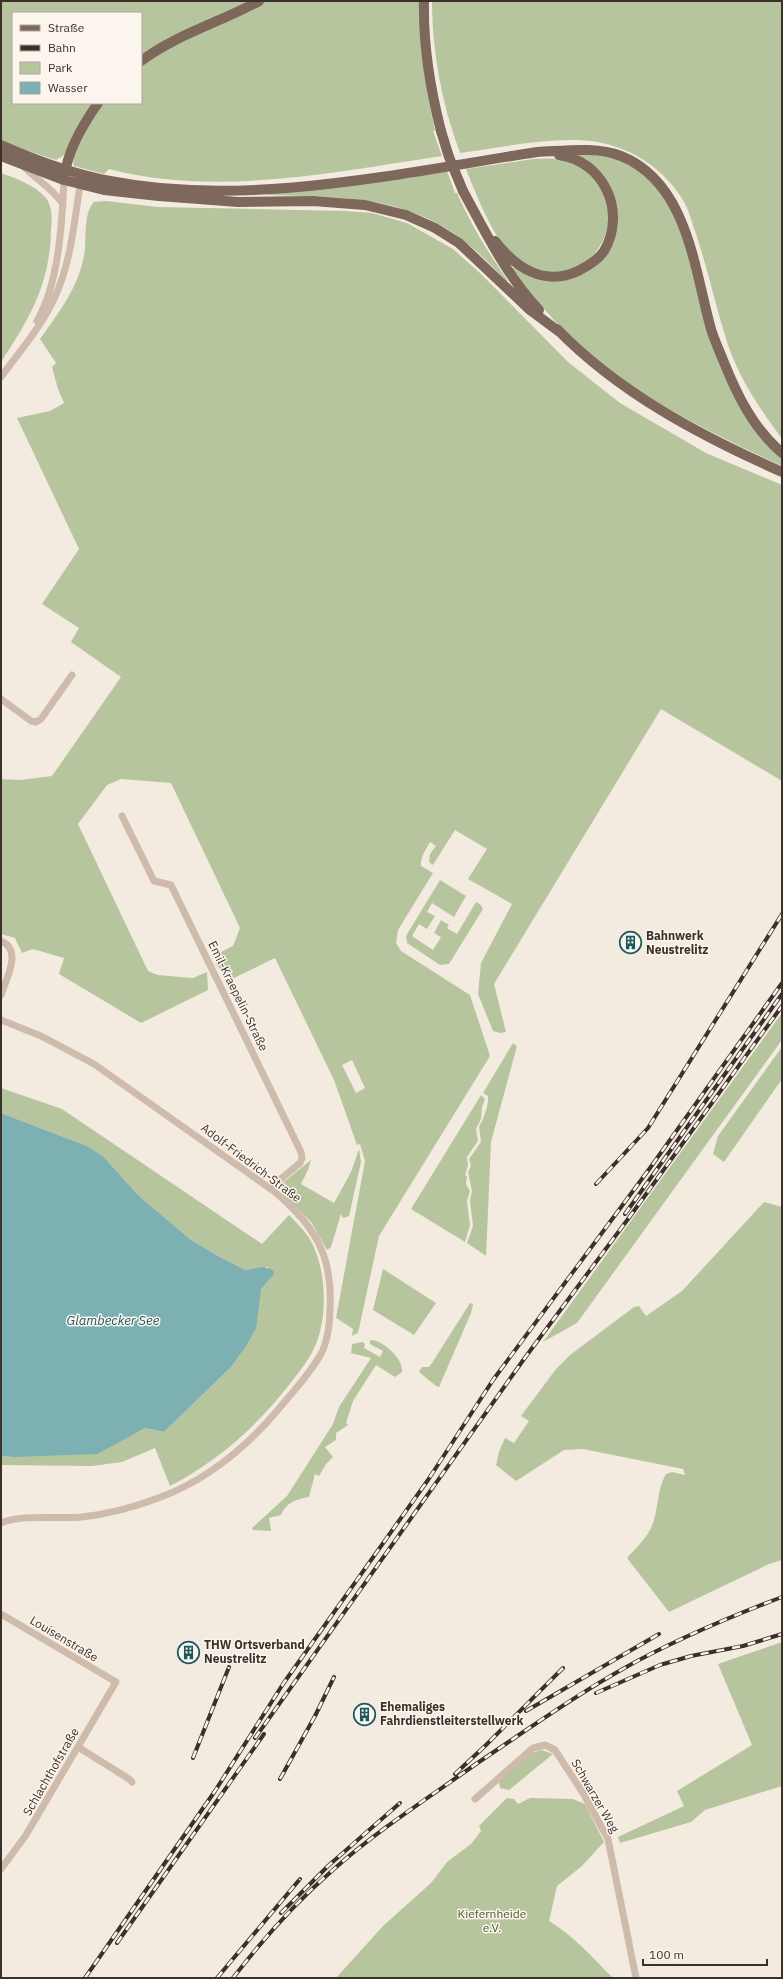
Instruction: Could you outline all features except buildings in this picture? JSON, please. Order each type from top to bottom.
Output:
[{"type":"main road","points":[[142,60],[179,39],[259,1]]},
{"type":"main road","points":[[424,1],[424,23],[429,75],[441,131],[449,157],[464,192],[492,246],[507,270],[535,306],[593,363],[644,400],[699,431],[782,472]]},
{"type":"main road","points":[[64,180],[66,168],[82,129],[97,104]]},
{"type":"main road","points":[[1,145],[82,174],[135,185],[200,190],[299,187]]},
{"type":"main road","points":[[188,198],[278,192],[299,187],[537,152],[567,150],[603,152],[621,156],[637,164],[656,178],[670,198],[682,223],[698,274],[711,330],[733,384],[748,413],[768,441],[782,453]]},
{"type":"main road","points":[[480,222],[512,260],[528,271],[536,274],[554,277],[564,276],[587,266],[600,256],[607,244],[612,223],[610,200],[602,180],[591,168],[578,160],[537,152]]},
{"type":"main road","points":[[1,156],[64,180],[104,190],[238,202],[313,201],[365,205],[406,215],[435,228],[458,243],[530,310],[561,333]]},
{"type":"street","points":[[22,165],[31,175],[54,192],[63,204]]},
{"type":"street","points":[[15,356],[44,317],[60,287],[72,244],[82,174]]},
{"type":"street","points":[[1,377],[39,319],[48,292],[56,266],[63,204],[64,180]]},
{"type":"street","points":[[1,700],[31,721],[36,722],[41,719],[72,675]]},
{"type":"street","name":"Emil-Kraepelin-Straße","points":[[122,816],[154,881],[171,885],[301,1152],[302,1158],[300,1163],[270,1188]]},
{"type":"street","points":[[1,941],[10,948],[13,957],[1,995]]},
{"type":"street","name":"Adolf-Friedrich-Straße","points":[[1,1020],[52,1042],[94,1064],[270,1188],[290,1205],[308,1224],[320,1244],[329,1274],[330,1312],[325,1343],[317,1359],[300,1383],[264,1427],[234,1454],[199,1479],[171,1493],[128,1508],[96,1515],[17,1519],[1,1523]]},
{"type":"street","name":"Louisenstraße","points":[[1,1614],[116,1682]]},
{"type":"street","name":"Schlachthofstraße","points":[[1,1869],[21,1844],[116,1682]]},
{"type":"street","name":"Schwarzer Weg","points":[[475,1799],[533,1748],[545,1745],[555,1750],[583,1793],[608,1839],[636,1978]]},
{"type":"street","points":[[78,1748],[130,1779],[132,1782]]},
{"type":"green space","points":[[1,1],[250,1],[142,55],[142,12],[12,12],[12,104],[92,104],[66,154],[56,160],[1,142]]},
{"type":"green space","points":[[264,1],[419,1],[422,50],[426,83],[435,131],[433,131],[442,156],[318,175],[233,181],[190,181],[149,177],[109,169],[104,174],[74,166],[73,160],[75,152],[101,104],[142,104],[142,64],[160,52]]},
{"type":"green space","points":[[432,1],[782,1],[782,439],[758,405],[733,358],[689,212],[674,187],[663,175],[638,156],[609,145],[593,141],[548,141],[460,153],[448,116],[439,78],[432,20]]},
{"type":"green space","points":[[567,153],[594,155],[616,159],[638,170],[661,191],[679,223],[727,376],[782,457],[782,466],[692,422],[628,384],[594,358],[568,335],[533,296],[512,269],[515,267],[540,279],[557,281],[583,273],[591,269],[602,259],[613,210],[614,199],[612,192],[601,172],[594,166]]},
{"type":"green space","points":[[533,159],[558,159],[572,162],[597,180],[608,202],[608,227],[598,249],[581,265],[558,273],[532,267],[504,245],[488,220],[466,169]]},
{"type":"green space","points":[[447,171],[455,193],[457,193],[480,238],[508,281],[506,281],[478,253],[455,234],[426,218],[404,209],[381,203],[335,197],[263,195]]},
{"type":"green space","points":[[1,173],[25,183],[42,193],[48,202],[52,218],[50,249],[42,284],[29,315],[1,362]]},
{"type":"green space","points":[[106,201],[158,207],[345,211],[372,213],[407,223],[453,249],[480,273],[568,362],[620,403],[706,453],[782,485],[782,781],[661,709],[494,984],[506,1032],[500,1033],[493,1031],[478,994],[481,963],[512,904],[468,879],[487,849],[455,830],[433,865],[429,862],[430,854],[436,846],[430,842],[425,851],[421,860],[421,866],[433,873],[398,930],[396,943],[401,951],[470,995],[490,1056],[379,1236],[358,1333],[352,1336],[353,1329],[336,1318],[365,1161],[360,1144],[357,1145],[334,1080],[275,958],[232,979],[215,964],[221,961],[217,954],[233,946],[240,928],[171,783],[121,779],[107,785],[78,824],[148,971],[158,975],[193,978],[207,972],[208,990],[141,1023],[59,974],[64,958],[33,949],[22,953],[15,938],[1,934],[1,779],[20,780],[52,776],[121,677],[71,642],[79,628],[42,604],[79,549],[17,418],[50,411],[64,403],[58,389],[52,367],[56,363],[40,339],[68,297],[79,274],[85,249],[87,218],[94,202]],"holes":[[[352,1060],[365,1088],[356,1093],[342,1065]]]},
{"type":"green space","points":[[440,880],[466,896],[454,917],[432,903],[427,912],[435,916],[427,929],[419,924],[412,936],[433,950],[441,937],[434,933],[441,920],[449,925],[447,928],[457,934],[476,902],[481,905],[483,909],[449,964],[440,965],[407,943],[406,936]]},
{"type":"green space","points":[[782,1013],[782,1040],[577,1323],[543,1342]]},
{"type":"green space","points":[[513,1043],[517,1046],[491,1142],[486,1256],[467,1243],[473,1226],[470,1201],[472,1191],[468,1172],[471,1166],[469,1159],[481,1142],[479,1126],[487,1107],[488,1099],[488,1096],[483,1093]]},
{"type":"green space","points":[[782,1047],[782,1079],[724,1162],[713,1154],[718,1136]]},
{"type":"green space","points":[[1,1088],[62,1109],[262,1244],[289,1215],[299,1225],[312,1243],[317,1254],[323,1280],[324,1307],[320,1332],[311,1355],[276,1400],[250,1429],[204,1466],[170,1486],[155,1448],[122,1462],[92,1466],[1,1465],[1,1456],[13,1457],[126,1437],[145,1428],[164,1432],[231,1367],[245,1348],[261,1289],[271,1277],[268,1267],[245,1270],[220,1257],[191,1240],[138,1195],[103,1156],[87,1146],[1,1113]]},
{"type":"green space","points":[[481,1095],[485,1099],[482,1107],[481,1119],[476,1129],[478,1141],[467,1157],[468,1165],[465,1175],[467,1176],[466,1184],[470,1191],[467,1201],[470,1225],[465,1242],[411,1209]]},
{"type":"green space","points":[[359,1149],[361,1162],[349,1216],[343,1218],[341,1214],[331,1247],[327,1250],[311,1222],[281,1192],[280,1185],[311,1160],[301,1184],[334,1203],[351,1172]]},
{"type":"green space","points":[[764,1202],[782,1207],[782,1560],[769,1564],[669,1612],[627,1558],[643,1540],[651,1528],[654,1521],[661,1487],[666,1474],[672,1472],[685,1475],[683,1469],[583,1449],[564,1450],[516,1481],[496,1465],[499,1452],[505,1438],[514,1443],[529,1421],[521,1416],[556,1369],[570,1355],[634,1307],[639,1306],[646,1316],[682,1291]]},
{"type":"green space","points":[[383,1269],[436,1303],[414,1335],[373,1310]]},
{"type":"green space","points":[[470,1303],[473,1304],[471,1313],[439,1387],[436,1386],[419,1372],[422,1367],[429,1367],[432,1363]]},
{"type":"green space","points":[[370,1340],[386,1346],[396,1356],[400,1361],[402,1372],[395,1377],[376,1365],[353,1401],[346,1423],[348,1425],[336,1433],[336,1440],[325,1447],[333,1457],[326,1464],[319,1476],[315,1474],[309,1497],[292,1502],[285,1507],[281,1515],[269,1518],[271,1531],[253,1530],[252,1528],[287,1496],[333,1424],[339,1407],[371,1358],[351,1353],[352,1344],[363,1342],[365,1344],[364,1348],[380,1357],[383,1351],[370,1344]]},
{"type":"green space","points":[[782,1642],[782,1786],[705,1810],[691,1822],[620,1843],[618,1837],[684,1806],[677,1791],[752,1745],[718,1664]]},
{"type":"green space","points":[[542,1750],[553,1754],[509,1790],[500,1788],[499,1782],[530,1753]]},
{"type":"green space","name":"Kiefernheide e.V.","points":[[507,1798],[514,1799],[518,1804],[530,1798],[573,1799],[585,1804],[604,1842],[582,1866],[557,1886],[549,1921],[575,1940],[613,1978],[336,1978],[383,1926],[431,1883],[447,1862],[471,1844],[481,1831],[479,1826]]},
{"type":"water","name":"Glambecker See","points":[[1,1113],[87,1146],[103,1156],[138,1195],[191,1240],[220,1257],[245,1270],[264,1267],[273,1270],[274,1274],[261,1289],[256,1328],[245,1348],[231,1367],[164,1432],[145,1428],[97,1454],[13,1457],[1,1456]]},
{"type":"railway","points":[[596,1184],[648,1128],[782,914]]},
{"type":"railway","points":[[85,1978],[215,1791],[283,1684],[428,1480],[493,1380],[650,1168],[782,983]]},
{"type":"railway","points":[[625,1214],[782,994]]},
{"type":"railway","points":[[255,1738],[524,1359],[631,1215],[782,1006]]},
{"type":"railway","points":[[233,1978],[280,1921],[306,1894],[334,1869],[386,1828],[476,1764],[584,1692],[640,1659],[700,1630],[782,1597]]},
{"type":"railway","points":[[526,1711],[659,1634]]},
{"type":"railway","points":[[596,1693],[660,1665],[691,1656],[743,1646],[782,1634]]},
{"type":"railway","points":[[193,1758],[229,1667]]},
{"type":"railway","points":[[455,1774],[563,1668]]},
{"type":"railway","points":[[280,1779],[315,1716],[334,1677]]},
{"type":"railway","points":[[117,1943],[264,1734]]},
{"type":"railway","points":[[281,1913],[328,1866],[400,1803]]},
{"type":"railway","points":[[217,1978],[300,1879]]},
{"type":"place","name":"Bahnwerk Neustrelitz","points":[[630,943]]},
{"type":"place","name":"THW Ortsverband Neustrelitz","points":[[188,1652]]},
{"type":"place","name":"Ehemaliges Fahrdienstleiterstellwerk","points":[[365,1714]]}]
